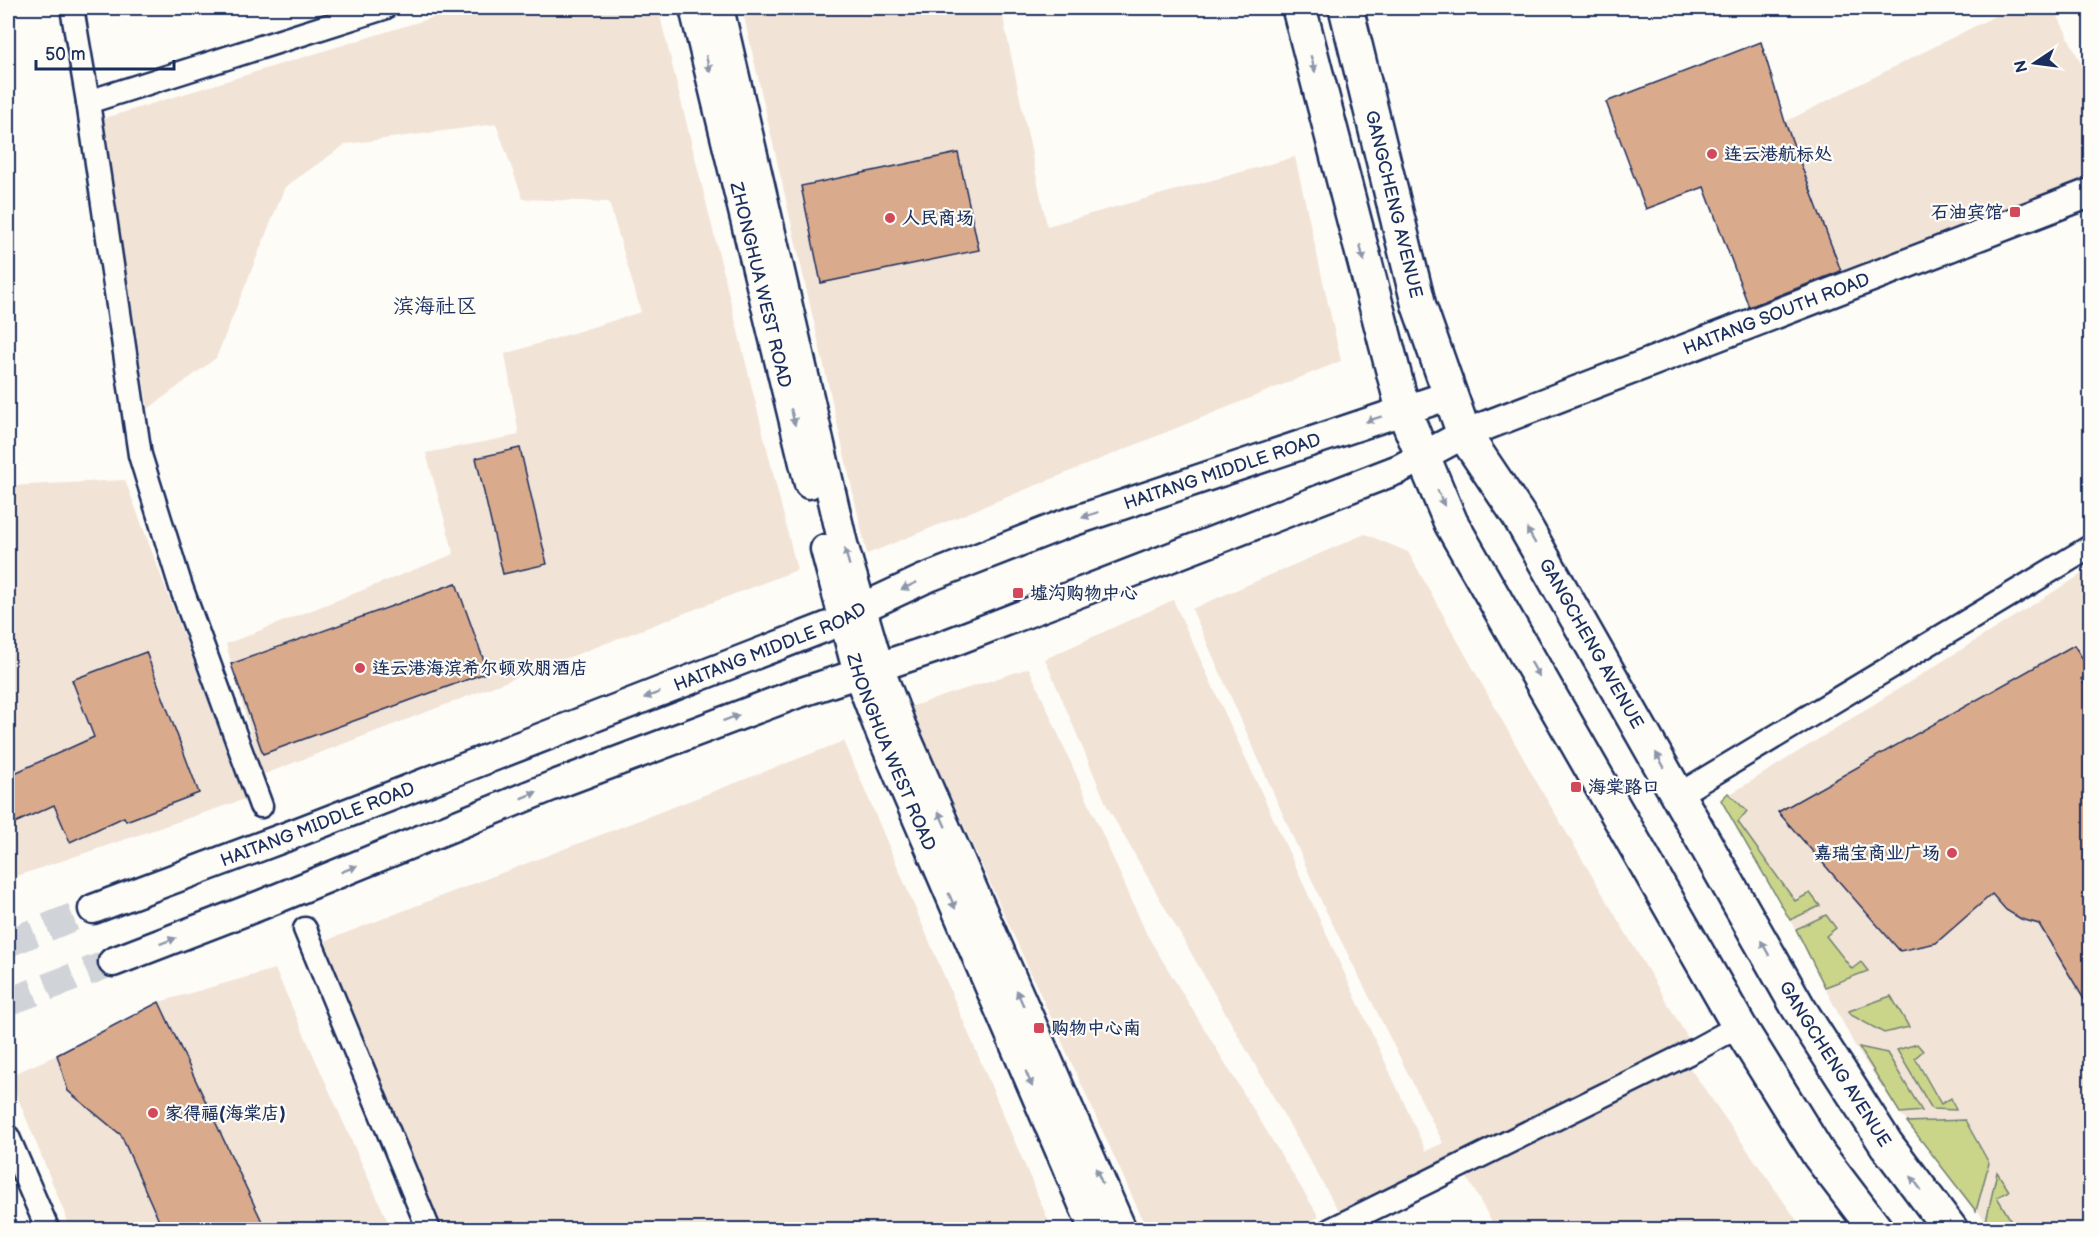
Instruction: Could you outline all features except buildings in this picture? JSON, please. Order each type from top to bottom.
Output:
[{"type":"highway","points":[[1299,8],[1403,409],[1452,523],[1738,1026],[1819,1155],[1876,1230]]},
{"type":"highway","name":"GANGCHENG AVENUE","points":[[1347,8],[1419,306],[1464,434],[1519,516],[1798,1007],[1886,1144],[1951,1230]]},
{"type":"main road","name":"ZHONGHUA WEST ROAD","points":[[694,8],[868,670],[924,838],[1095,1230]]},
{"type":"main road","points":[[719,8],[843,544],[853,614]]},
{"type":"main road","name":"HAITANG SOUTH ROAD","points":[[1464,434],[2091,193]]},
{"type":"main road","name":"HAITANG MIDDLE ROAD","points":[[93,909],[291,836],[853,614],[924,579],[1062,525],[1450,395]]},
{"type":"main road","points":[[113,962],[261,905],[556,784],[796,694],[961,639],[1423,457],[1464,434]]},
{"type":"main road","points":[[868,670],[901,725],[1122,1230]]},
{"type":"street","points":[[72,8],[140,455],[181,586],[261,806]]},
{"type":"street","points":[[88,102],[384,8]]},
{"type":"street","points":[[1694,786],[2091,547]]},
{"type":"street","points":[[305,929],[429,1230]]},
{"type":"street","points":[[1330,1230],[1738,1026]]},
{"type":"street","points":[[8,1137],[48,1230]]},
{"type":"shaded area","points":[[464,8],[658,8],[797,570],[262,775],[226,644],[454,554],[426,453],[519,435],[505,354],[641,312],[609,202],[523,199],[496,124],[346,144],[285,187],[216,358],[148,409],[102,119]]},
{"type":"shaded area","points":[[742,8],[1001,8],[1047,226],[1295,157],[1341,361],[867,554]]},
{"type":"shaded area","points":[[2011,8],[2054,8],[2090,82],[2090,177],[1842,273],[1785,122]]},
{"type":"shaded area","points":[[125,480],[245,799],[8,879],[8,486]]},
{"type":"shaded area","points":[[1365,534],[1408,552],[1540,788],[1695,1050],[1345,1222],[1108,808],[1045,659],[1173,600],[1426,1151],[1443,1143],[1323,905],[1192,609]]},
{"type":"shaded area","name":"嘉瑞宝商业广场","points":[[2090,569],[2090,1229],[1992,1229],[1900,1113],[1856,1048],[1790,920],[1721,800]]},
{"type":"shaded area","points":[[1029,668],[1147,935],[1319,1217],[1295,1229],[1147,1229],[910,707]]},
{"type":"shaded area","points":[[844,741],[1052,1229],[443,1229],[312,946]]},
{"type":"shaded area","points":[[275,969],[391,1229],[266,1229],[159,1002]]},
{"type":"shaded area","points":[[57,1055],[68,1091],[121,1135],[163,1229],[71,1229],[9,1076]]},
{"type":"shaded area","points":[[1687,1064],[1803,1229],[1496,1229],[1466,1176]]},
{"type":"green space","points":[[1728,793],[1747,811],[1738,822],[1795,901],[1810,893],[1820,906],[1790,920],[1721,800]]},
{"type":"green space","points":[[1826,915],[1836,928],[1826,936],[1852,969],[1861,962],[1868,971],[1825,987],[1796,929]]},
{"type":"green space","points":[[1891,996],[1909,1027],[1884,1033],[1851,1015],[1849,1011]]},
{"type":"green space","points":[[1917,1044],[1923,1051],[1915,1058],[1941,1104],[1951,1098],[1956,1110],[1932,1109],[1897,1050]]},
{"type":"green space","points":[[1859,1047],[1887,1053],[1922,1111],[1900,1113]]},
{"type":"green space","points":[[1965,1120],[1989,1163],[1976,1211],[1907,1122]]},
{"type":"green space","points":[[1997,1172],[2009,1191],[1997,1197],[2016,1229],[1992,1229],[1986,1221]]},
{"type":"tunnel","points":[[8,943],[93,909]]},
{"type":"tunnel","points":[[8,1002],[113,962]]},
{"type":"railway","points":[[8,1224],[10,1230]]},
{"type":"place","name":"连云港航标处","points":[[1712,154]]},
{"type":"place","name":"石油宾馆","points":[[2015,212]]},
{"type":"place","name":"人民商场","points":[[890,218]]},
{"type":"place","name":"墟沟购物中心","points":[[1018,593]]},
{"type":"place","name":"连云港海滨希尔顿欢朋酒店","points":[[360,668]]},
{"type":"place","name":"海棠路口","points":[[1576,787]]},
{"type":"place","name":"嘉瑞宝商业广场","points":[[1952,853]]},
{"type":"place","name":"购物中心南","points":[[1039,1028]]},
{"type":"place","name":"家得福(海棠店)","points":[[153,1113]]},
{"type":"district","name":"滨海社区","points":[[435,306]]}]
